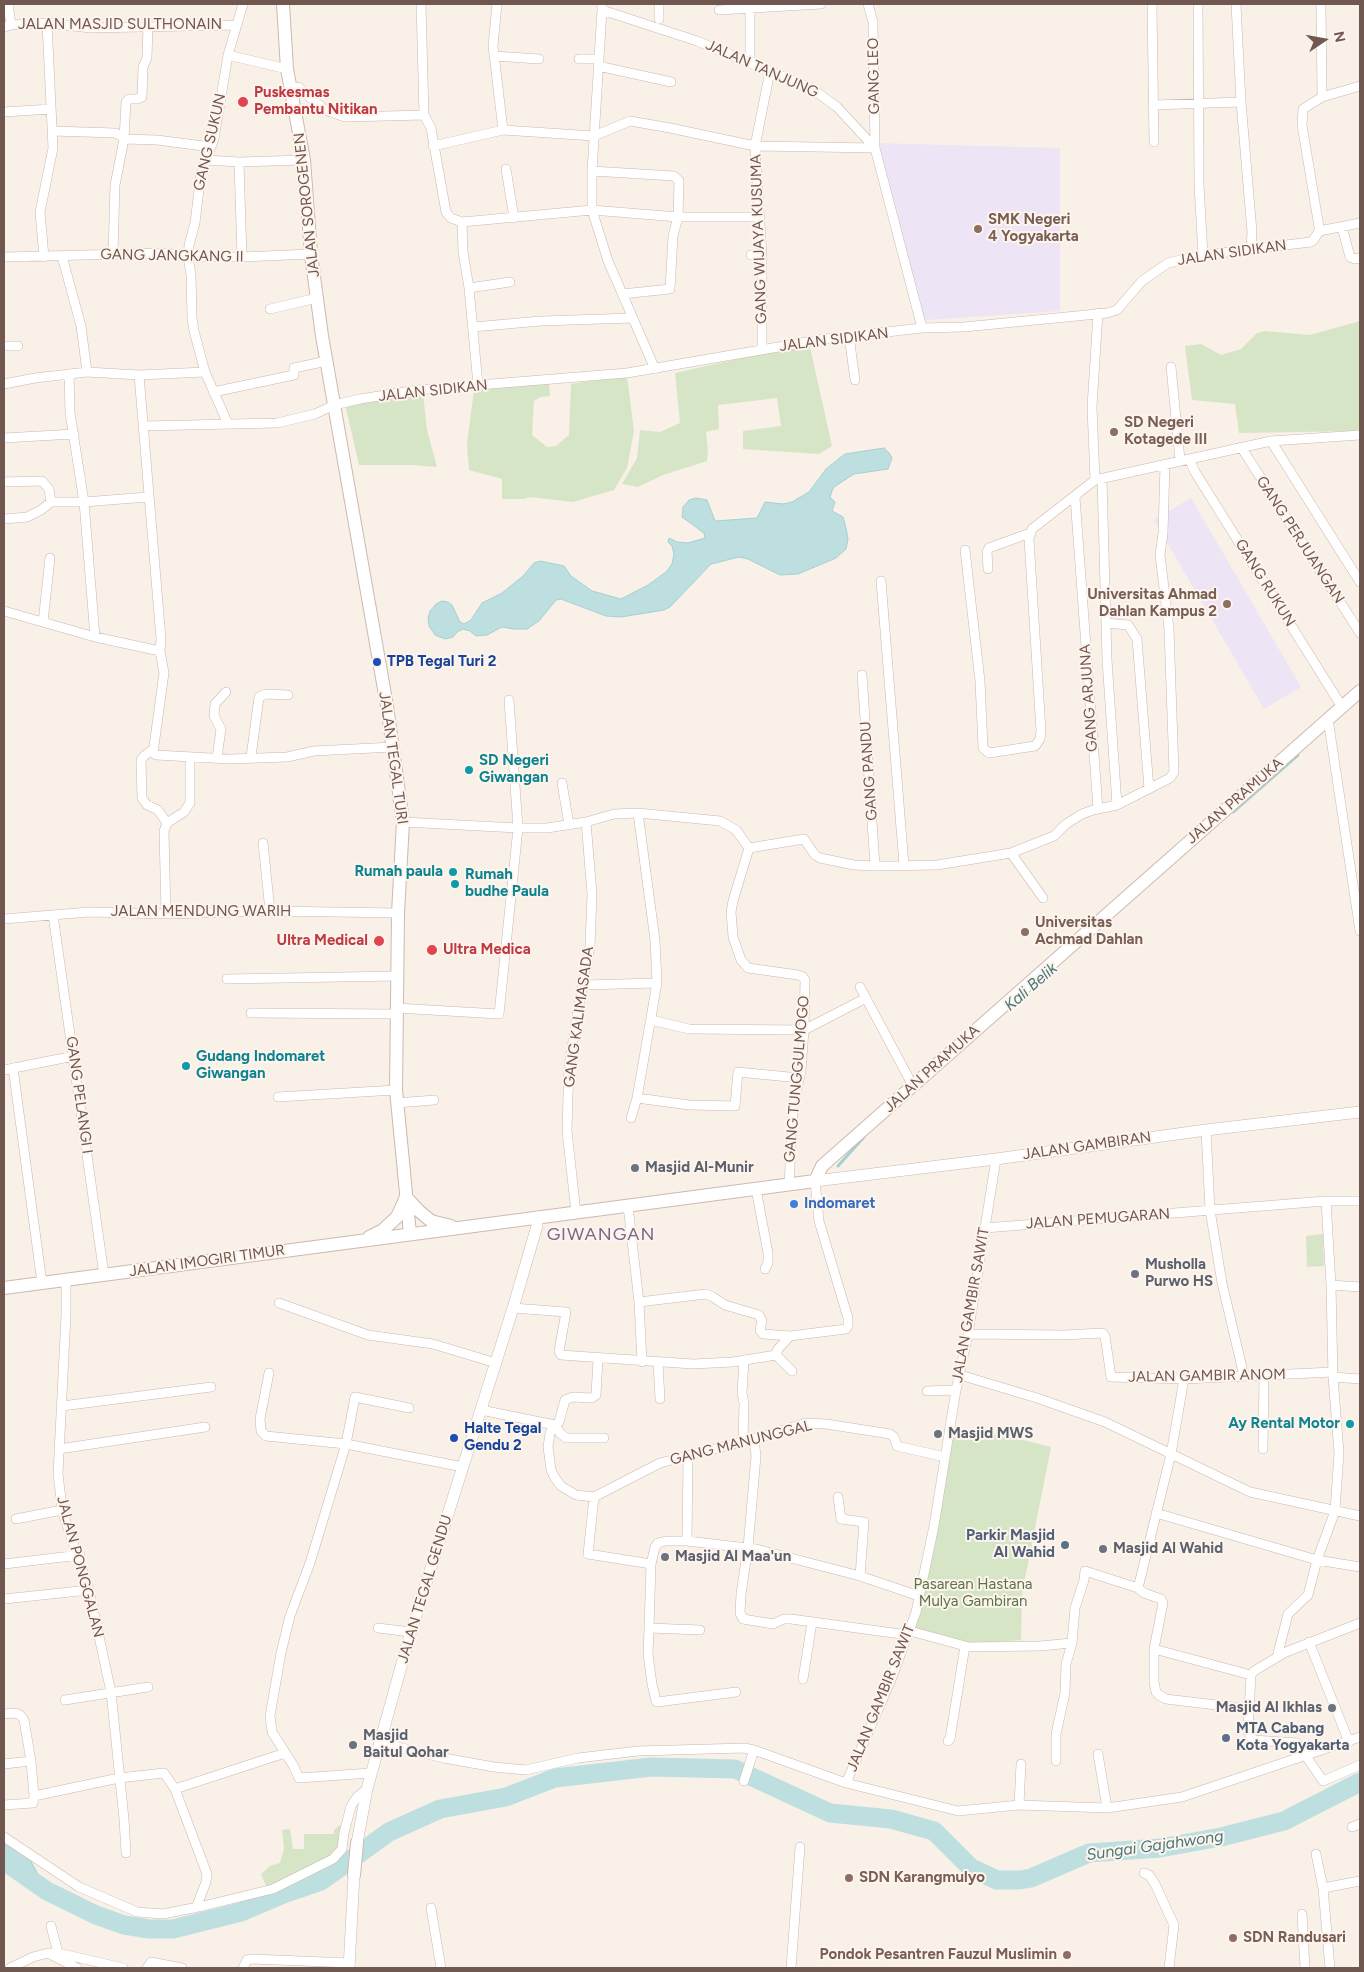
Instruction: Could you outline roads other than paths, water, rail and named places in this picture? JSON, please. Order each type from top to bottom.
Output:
[{"type":"main road","name":"JALAN SOROGENEN","points":[[283,4],[287,69],[304,160],[311,254],[334,405]]},
{"type":"main road","name":"JALAN TEGAL TURI","points":[[334,405],[365,575],[393,747],[403,822],[398,913],[396,1096],[410,1234]]},
{"type":"main road","name":"JALAN PRAMUKA","points":[[815,1182],[822,1166],[1360,690]]},
{"type":"main road","points":[[410,1234],[815,1182]]},
{"type":"main road","points":[[361,1241],[383,1230],[397,1217],[406,1197],[432,1221],[459,1228]]},
{"type":"main road","name":"JALAN IMOGIRI TIMUR","points":[[4,1288],[410,1234]]},
{"type":"main road","name":"JALAN TEGAL GENDU","points":[[354,1875],[357,1843]]},
{"type":"street","points":[[7,26],[8,4]]},
{"type":"street","name":"GANG SUKUN","points":[[228,424],[205,372],[192,318],[191,275],[188,257],[195,223],[201,173],[214,139],[228,55],[243,4]]},
{"type":"street","points":[[422,4],[424,115],[430,128],[446,212],[451,218],[462,222],[592,210],[678,217],[760,217]]},
{"type":"street","points":[[496,4],[494,56],[503,130]]},
{"type":"street","points":[[659,4],[659,19]]},
{"type":"street","points":[[719,10],[821,4]]},
{"type":"street","name":"GANG LEO","points":[[868,4],[873,22],[875,148]]},
{"type":"street","points":[[1152,4],[1154,142]]},
{"type":"street","points":[[1198,4],[1199,185],[1203,255]]},
{"type":"street","points":[[1236,4],[1241,102],[1250,201],[1251,249]]},
{"type":"street","points":[[1321,4],[1322,97]]},
{"type":"street","points":[[602,7],[592,171],[592,210],[608,261],[655,369]]},
{"type":"street","name":"JALAN TANJUNG","points":[[602,7],[750,62],[811,88],[837,107],[875,148],[922,328]]},
{"type":"street","points":[[750,7],[750,62]]},
{"type":"street","points":[[44,257],[40,212],[53,148],[47,22]]},
{"type":"street","name":"JALAN MASJID SULTHONAIN","points":[[7,26],[47,22],[91,28],[236,25]]},
{"type":"street","points":[[113,254],[115,185],[124,139],[126,102],[129,99],[137,99],[142,96],[142,67],[147,58],[148,26]]},
{"type":"street","points":[[228,55],[287,69]]},
{"type":"street","points":[[494,56],[539,59]]},
{"type":"street","points":[[579,59],[599,62],[671,82]]},
{"type":"street","name":"GANG WIJAYA KUSUMA","points":[[762,350],[762,255],[755,146],[770,71]]},
{"type":"street","points":[[1360,86],[1322,97],[1306,106],[1302,115],[1319,231],[1360,224]]},
{"type":"street","points":[[291,89],[298,87],[325,110],[345,117],[424,115]]},
{"type":"street","points":[[1154,105],[1241,102]]},
{"type":"street","points":[[4,112],[52,109]]},
{"type":"street","points":[[434,146],[503,130],[594,136],[630,121],[755,146],[875,148]]},
{"type":"street","points":[[53,130],[115,133],[124,139],[157,140],[211,147]]},
{"type":"street","points":[[206,160],[239,162],[304,160]]},
{"type":"street","points":[[239,162],[242,257]]},
{"type":"street","points":[[506,169],[514,218]]},
{"type":"street","points":[[592,171],[676,177],[679,183],[678,217],[673,236],[669,290],[622,294]]},
{"type":"street","points":[[462,222],[463,252],[469,288],[478,385]]},
{"type":"street","points":[[1342,227],[1350,257],[1360,258]]},
{"type":"street","name":"JALAN SIDIKAN","points":[[143,426],[277,423],[315,414],[334,405],[417,390],[655,369],[800,342],[848,336],[1107,313],[1117,310],[1142,281],[1168,262],[1203,255],[1311,242],[1319,231]]},
{"type":"street","name":"GANG JANGKANG II","points":[[4,257],[167,253],[188,257],[311,254]]},
{"type":"street","points":[[751,255],[762,255]]},
{"type":"street","points":[[62,256],[81,326],[87,372]]},
{"type":"street","points":[[469,288],[510,282]]},
{"type":"street","points":[[270,309],[317,298]]},
{"type":"street","points":[[1098,313],[1092,388],[1117,805]]},
{"type":"street","points":[[473,327],[541,321],[633,318]]},
{"type":"street","points":[[848,336],[855,380]]},
{"type":"street","points":[[4,346],[18,346]]},
{"type":"street","points":[[213,392],[294,375],[294,368],[326,360]]},
{"type":"street","points":[[1171,367],[1185,460]]},
{"type":"street","points":[[4,384],[87,372],[138,375],[205,372]]},
{"type":"street","points":[[68,374],[70,407],[84,502],[95,637]]},
{"type":"street","points":[[138,375],[161,639],[160,651],[164,677],[152,750],[141,760],[142,798],[146,805],[158,810],[168,822]]},
{"type":"street","points":[[4,438],[74,434]]},
{"type":"street","points":[[988,569],[987,552],[989,548],[1030,533],[1050,514],[1098,479],[1271,441],[1360,435]]},
{"type":"street","points":[[1271,441],[1360,582]]},
{"type":"street","name":"GANG PERJUANGAN","points":[[1240,447],[1360,633]]},
{"type":"street","name":"GANG RUKUN","points":[[1185,460],[1195,472],[1342,707]]},
{"type":"street","points":[[403,822],[547,828],[586,822],[614,814],[638,813],[724,822],[736,830],[749,848],[801,839],[806,840],[815,855],[820,858],[854,865],[876,866],[937,864],[1011,853],[1054,836],[1066,824],[1082,814],[1117,805],[1170,778],[1174,772],[1169,629],[1160,555],[1163,533],[1165,464]]},
{"type":"street","points":[[4,482],[42,481],[47,486],[51,502]]},
{"type":"street","points":[[4,520],[27,517],[51,502],[84,502],[148,497]]},
{"type":"street","name":"GANG ARJUNA","points":[[1075,497],[1098,809]]},
{"type":"street","points":[[965,550],[980,681],[983,748],[989,753],[1035,746],[1040,739],[1041,730],[1028,539],[1030,533]]},
{"type":"street","points":[[43,622],[50,558]]},
{"type":"street","points":[[881,581],[904,865]]},
{"type":"street","points":[[4,611],[95,637],[160,651]]},
{"type":"street","points":[[1106,623],[1128,625],[1137,639],[1149,789]]},
{"type":"street","name":"GANG PANDU","points":[[862,675],[876,866]]},
{"type":"street","points":[[216,758],[221,729],[214,716],[215,704],[226,692]]},
{"type":"street","points":[[251,757],[259,697],[266,694],[288,695]]},
{"type":"street","points":[[251,1013],[396,1011],[499,1014],[518,828],[509,700]]},
{"type":"street","points":[[1328,719],[1360,931]]},
{"type":"street","points":[[152,750],[156,755],[216,758],[287,757],[314,751],[393,747]]},
{"type":"street","points":[[166,914],[164,831],[168,822],[184,812],[190,802],[190,757]]},
{"type":"street","points":[[562,783],[569,825]]},
{"type":"street","points":[[631,1118],[637,1098],[657,983],[655,940],[638,813]]},
{"type":"street","name":"GANG KALIMASADA","points":[[576,1212],[567,1131],[569,1067],[590,946],[592,894],[586,822]]},
{"type":"street","points":[[263,842],[270,911]]},
{"type":"street","name":"GANG TUNGGULMOGO","points":[[749,848],[733,901],[731,923],[735,946],[745,966],[748,968],[803,977],[805,980],[804,1030],[800,1078],[793,1107],[789,1185]]},
{"type":"street","points":[[1011,853],[1043,898]]},
{"type":"street","name":"JALAN MENDUNG WARIH","points":[[4,919],[89,912],[166,914],[270,911],[398,913]]},
{"type":"street","name":"GANG PELANGI I","points":[[53,915],[104,1275]]},
{"type":"street","points":[[227,979],[397,976]]},
{"type":"street","points":[[583,985],[657,983]]},
{"type":"street","points":[[860,987],[913,1086]]},
{"type":"street","points":[[651,1020],[689,1028],[804,1030],[866,998]]},
{"type":"street","points":[[42,1283],[8,1069],[74,1056]]},
{"type":"street","points":[[637,1098],[689,1105],[735,1106],[738,1072],[800,1078]]},
{"type":"street","points":[[278,1097],[396,1096],[434,1100]]},
{"type":"street","name":"JALAN GAMBIRAN","points":[[815,1182],[1206,1130],[1360,1112]]},
{"type":"street","points":[[1206,1130],[1210,1210],[1222,1284],[1244,1376]]},
{"type":"street","name":"JALAN GAMBIR SAWIT","points":[[996,1159],[968,1334],[956,1390],[919,1596],[909,1633],[891,1680],[846,1783],[958,1811],[1019,1805],[1107,1808],[1182,1797],[1360,1737]]},
{"type":"street","points":[[639,1302],[706,1294],[714,1297],[724,1305],[759,1315],[762,1321],[760,1330],[762,1334],[790,1336],[846,1329],[849,1322],[819,1221],[815,1182]]},
{"type":"street","points":[[756,1189],[768,1253],[768,1263],[765,1269]]},
{"type":"street","points":[[1277,1657],[1288,1614],[1308,1595],[1317,1560],[1335,1510],[1339,1453],[1333,1374],[1331,1285],[1326,1201]]},
{"type":"street","name":"JALAN PEMUGARAN","points":[[985,1228],[1326,1201],[1360,1201]]},
{"type":"street","points":[[628,1206],[639,1302],[642,1362]]},
{"type":"street","name":"JALAN TEGAL GENDU","points":[[357,1843],[371,1773],[381,1743],[410,1632],[513,1308],[537,1226],[537,1217]]},
{"type":"street","name":"JALAN PONGGALAN","points":[[66,1280],[58,1474],[62,1510],[80,1555],[111,1692],[126,1853]]},
{"type":"street","points":[[1331,1285],[1360,1287]]},
{"type":"street","points":[[279,1302],[368,1335],[433,1344],[496,1363]]},
{"type":"street","points":[[513,1308],[566,1312],[559,1354],[658,1363],[721,1364],[776,1355]]},
{"type":"street","name":"JALAN GAMBIR ANOM","points":[[968,1334],[1064,1335],[1102,1332],[1105,1336],[1111,1377],[1184,1379],[1333,1374],[1360,1378]]},
{"type":"street","points":[[776,1355],[778,1349],[790,1336]]},
{"type":"street","points":[[776,1355],[792,1371]]},
{"type":"street","points":[[598,1358],[595,1397],[574,1397],[565,1400],[559,1422],[550,1434],[548,1447],[551,1470],[555,1478],[568,1491],[576,1495],[594,1497],[588,1554],[651,1564]]},
{"type":"street","points":[[743,1440],[744,1403],[742,1393],[744,1360]]},
{"type":"street","points":[[658,1363],[660,1398]]},
{"type":"street","points":[[269,1373],[260,1419],[260,1428],[263,1434],[270,1437],[346,1444],[463,1467]]},
{"type":"street","points":[[1263,1449],[1264,1375]]},
{"type":"street","points":[[960,1376],[1037,1398],[1105,1422],[1250,1492],[1360,1516]]},
{"type":"street","points":[[1138,1588],[1171,1454],[1184,1379]]},
{"type":"street","points":[[62,1406],[211,1387]]},
{"type":"street","points":[[927,1391],[956,1390]]},
{"type":"street","points":[[371,1773],[299,1778],[272,1732],[270,1716],[281,1652],[290,1616],[310,1563],[346,1444],[355,1396],[409,1408]]},
{"type":"street","points":[[481,1410],[555,1425],[560,1434],[566,1438],[604,1438]]},
{"type":"street","name":"GANG MANUNGGAL","points":[[594,1497],[660,1463],[806,1423],[826,1424],[890,1434],[894,1437],[897,1446],[945,1457]]},
{"type":"street","points":[[59,1449],[205,1427]]},
{"type":"street","points":[[754,1438],[756,1456],[740,1616],[746,1621],[773,1624],[784,1619],[909,1633],[965,1646],[1040,1646],[1072,1643]]},
{"type":"street","points":[[687,1542],[688,1456]]},
{"type":"street","points":[[838,1497],[841,1519],[864,1522],[860,1576]]},
{"type":"street","points":[[16,1519],[62,1510]]},
{"type":"street","points":[[1156,1513],[1317,1560],[1360,1567]]},
{"type":"street","points":[[736,1692],[657,1702],[652,1684],[648,1654],[651,1564],[655,1547],[658,1543],[666,1541],[748,1547],[860,1576],[919,1596]]},
{"type":"street","points":[[4,1564],[80,1555]]},
{"type":"street","points":[[1056,1761],[1056,1734],[1065,1693],[1066,1664],[1072,1643],[1076,1608],[1085,1571],[1138,1588],[1144,1593],[1160,1598],[1163,1603],[1154,1649],[1154,1682],[1159,1696],[1166,1699],[1250,1709]]},
{"type":"street","points":[[4,1599],[89,1590]]},
{"type":"street","points":[[803,1679],[812,1622]]},
{"type":"street","points":[[1360,1624],[1309,1642],[1263,1664],[1251,1675],[1248,1731],[1253,1740],[1296,1743],[1300,1746],[1305,1757],[1323,1781],[1360,1765]]},
{"type":"street","points":[[378,1628],[410,1632]]},
{"type":"street","points":[[649,1628],[700,1630]]},
{"type":"street","points":[[1309,1642],[1349,1742]]},
{"type":"street","points":[[948,1741],[950,1739],[965,1646]]},
{"type":"street","points":[[1154,1649],[1251,1675]]},
{"type":"street","points":[[65,1700],[148,1688]]},
{"type":"street","points":[[4,1714],[20,1714],[24,1720],[34,1796],[33,1803],[4,1805]]},
{"type":"street","points":[[381,1743],[444,1758],[494,1767],[526,1770],[578,1758],[638,1751],[699,1748],[754,1751],[846,1783]]},
{"type":"street","points":[[744,1780],[754,1751]]},
{"type":"street","points":[[175,1788],[285,1753]]},
{"type":"street","points":[[1098,1754],[1107,1808]]},
{"type":"street","points":[[4,1764],[30,1761]]},
{"type":"street","points":[[1019,1805],[1021,1764]]},
{"type":"street","points":[[34,1796],[119,1778],[164,1773],[175,1788],[207,1874],[206,1882],[196,1908]]},
{"type":"street","points":[[4,1837],[79,1887],[137,1912],[163,1914],[273,1889],[333,1859],[342,1849],[351,1806],[357,1797],[367,1789]]},
{"type":"street","points":[[791,1968],[800,1847]]},
{"type":"street","points":[[1316,1854],[1323,1888],[1330,1968]]},
{"type":"street","points":[[1144,1873],[1155,1884],[1174,1925],[1169,1968]]},
{"type":"street","name":"JALAN TEGAL GENDU","points":[[347,1965],[354,1875]]},
{"type":"street","points":[[1323,1888],[1360,1881]]},
{"type":"street","points":[[431,1908],[440,1968]]},
{"type":"street","points":[[1302,1914],[1306,1968]]},
{"type":"street","points":[[51,1926],[58,1953]]},
{"type":"street","points":[[48,1953],[77,1968]]},
{"type":"street","points":[[14,1967],[34,1957],[48,1953],[58,1953],[123,1968]]},
{"type":"street","points":[[243,1968],[247,1960],[252,1959],[347,1965]]},
{"type":"street","points":[[147,1968],[150,1962],[178,1968]]},
{"type":"water","points":[[884,448],[892,458],[888,469],[854,474],[834,487],[832,491],[830,497],[835,502],[832,511],[843,517],[846,528],[848,539],[846,549],[836,558],[798,574],[780,575],[748,559],[739,557],[711,564],[670,607],[664,610],[621,617],[606,616],[561,599],[556,600],[539,621],[527,629],[502,627],[487,635],[476,636],[470,631],[463,629],[453,637],[445,639],[435,635],[429,626],[428,618],[430,611],[436,604],[442,601],[452,605],[460,622],[464,624],[471,620],[482,603],[502,593],[523,576],[534,563],[540,561],[564,566],[571,576],[592,591],[621,599],[648,585],[666,572],[672,564],[674,554],[672,546],[668,542],[669,538],[677,542],[688,543],[705,538],[704,533],[682,517],[683,507],[689,500],[696,498],[707,500],[715,521],[757,518],[765,502],[783,504],[792,502],[809,492],[826,469],[845,454]]},
{"type":"water","points":[[4,1843],[16,1847],[28,1856],[47,1891],[13,1873],[4,1866]]},
{"type":"waterway","name":"Kali Belik","points":[[1233,812],[1298,755]]},
{"type":"waterway","name":"Kali Belik","points":[[838,1166],[864,1137]]},
{"type":"waterway","name":"Sungai Gajahwong","points":[[4,1861],[47,1891],[96,1915],[124,1925],[149,1929],[173,1929],[241,1912],[321,1881],[389,1832],[440,1809],[506,1797],[555,1778],[651,1767],[735,1769],[830,1813],[891,1819],[934,1831],[971,1868],[997,1880],[1020,1880],[1031,1878],[1089,1853],[1160,1848],[1221,1837],[1284,1821],[1360,1782]]},
{"type":"place","name":"Puskesmas Pembantu Nitikan","points":[[243,102]]},
{"type":"place","name":"SMK Negeri 4 Yogyakarta","points":[[978,229]]},
{"type":"place","name":"SD Negeri Kotagede III","points":[[1114,432]]},
{"type":"place","name":"Universitas Ahmad Dahlan Kampus 2","points":[[1227,604]]},
{"type":"place","name":"TPB Tegal Turi 2","points":[[377,662]]},
{"type":"place","name":"SD Negeri Giwangan","points":[[469,770]]},
{"type":"place","name":"Rumah paula","points":[[453,872]]},
{"type":"place","name":"Rumah budhe Paula","points":[[455,884]]},
{"type":"place","name":"Universitas Achmad Dahlan","points":[[1025,932]]},
{"type":"place","name":"Ultra Medical","points":[[379,941]]},
{"type":"place","name":"Ultra Medica","points":[[432,950]]},
{"type":"place","name":"Gudang Indomaret Giwangan","points":[[186,1066]]},
{"type":"place","name":"Masjid Al-Munir","points":[[635,1168]]},
{"type":"place","name":"Indomaret","points":[[794,1204]]},
{"type":"place","name":"Musholla Purwo HS","points":[[1135,1274]]},
{"type":"place","name":"Ay Rental Motor","points":[[1350,1424]]},
{"type":"place","name":"Masjid MWS","points":[[938,1434]]},
{"type":"place","name":"Halte Tegal Gendu 2","points":[[454,1438]]},
{"type":"place","name":"Parkir Masjid Al Wahid","points":[[1065,1545]]},
{"type":"place","name":"Masjid Al Wahid","points":[[1103,1549]]},
{"type":"place","name":"Masjid Al Maa'un","points":[[665,1557]]},
{"type":"place","name":"Masjid Al Ikhlas","points":[[1332,1708]]},
{"type":"place","name":"MTA Cabang Kota Yogyakarta","points":[[1226,1738]]},
{"type":"place","name":"Masjid Baitul Qohar","points":[[353,1745]]},
{"type":"place","name":"SDN Karangmulyo","points":[[849,1878]]},
{"type":"place","name":"SDN Randusari","points":[[1233,1938]]},
{"type":"place","name":"Pondok Pesantren Fauzul Muslimin","points":[[1067,1955]]},
{"type":"district","name":"GIWANGAN","points":[[601,1235]]},
{"type":"park label","name":"Pasarean Hastana Mulya Gambiran","points":[[973,1594]]}]
